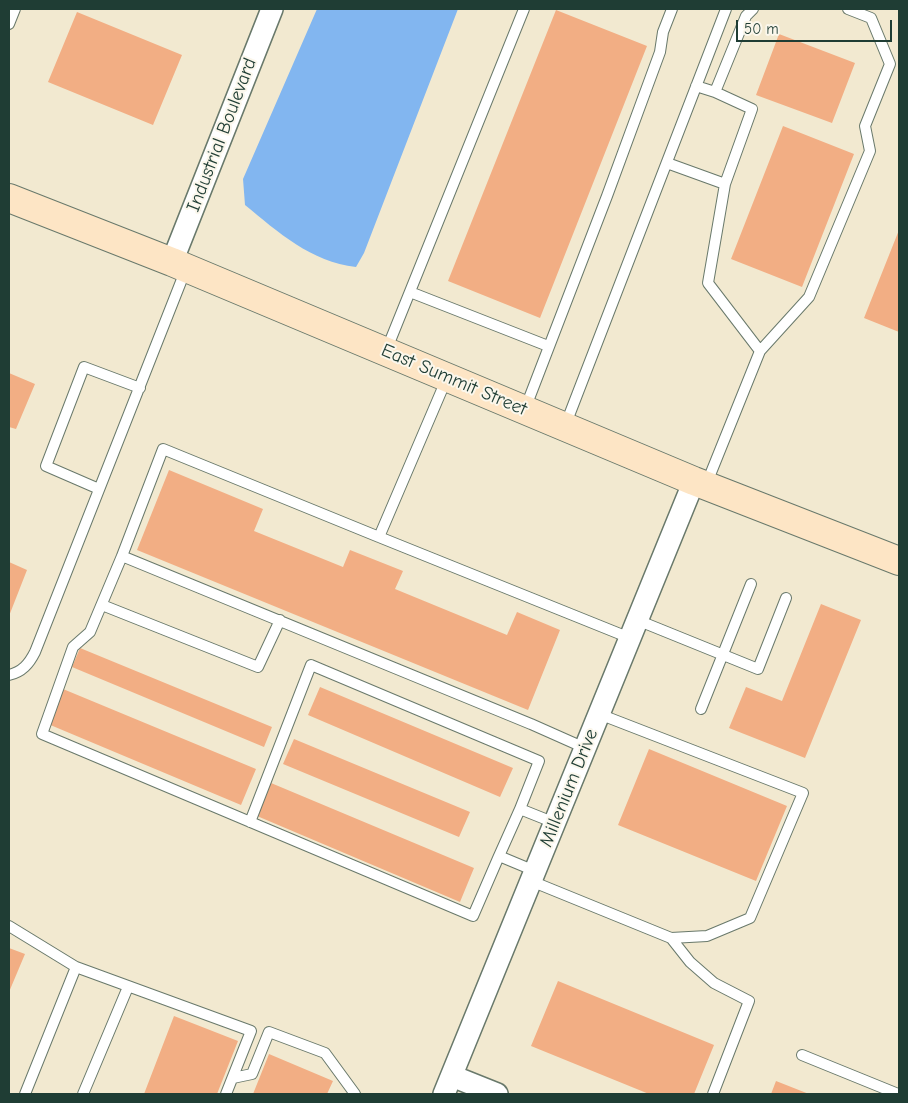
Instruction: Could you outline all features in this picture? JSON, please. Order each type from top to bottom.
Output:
[{"type":"street","name":"Industrial Boulevard","points":[[179,265],[272,9]]},
{"type":"street","name":"East Summit Street","points":[[9,198],[179,265],[700,483],[899,561]]},
{"type":"street","name":"Millenium Drive","points":[[448,1085],[634,629],[700,483]]},
{"type":"street","points":[[448,1085],[497,1094]]},
{"type":"lane","points":[[9,24],[15,9]]},
{"type":"lane","points":[[386,352],[524,9]]},
{"type":"lane","points":[[524,410],[608,196],[660,52],[663,32],[672,9]]},
{"type":"lane","points":[[565,427],[726,9]]},
{"type":"lane","points":[[715,92],[746,16],[753,9]]},
{"type":"lane","points":[[700,483],[760,351],[809,297],[870,150],[865,126],[890,64],[871,18],[848,9]]},
{"type":"lane","points":[[696,86],[715,92],[752,109],[725,184],[708,283],[760,351]]},
{"type":"lane","points":[[668,163],[725,184]]},
{"type":"lane","points":[[9,675],[18,673],[29,663],[35,652],[140,388],[179,265]]},
{"type":"lane","points":[[410,292],[548,346]]},
{"type":"lane","points":[[99,489],[46,466],[84,367],[140,388]]},
{"type":"lane","points":[[379,537],[447,377]]},
{"type":"lane","points":[[250,822],[310,665],[539,761],[473,916],[250,822],[42,734],[73,647],[90,632],[122,556],[163,449],[379,537],[634,629],[724,654],[758,668],[786,598]]},
{"type":"lane","points":[[122,556],[585,748]]},
{"type":"lane","points":[[701,709],[750,584]]},
{"type":"lane","points":[[102,605],[258,667],[280,620]]},
{"type":"lane","points":[[500,856],[533,876],[671,938],[707,936],[750,918],[803,793],[599,714]]},
{"type":"lane","points":[[520,809],[555,823]]},
{"type":"lane","points":[[9,926],[76,967],[128,988],[251,1031],[226,1094]]},
{"type":"lane","points":[[671,938],[690,962],[714,983],[749,1001],[713,1094]]},
{"type":"lane","points":[[25,1094],[76,967]]},
{"type":"lane","points":[[83,1094],[128,988]]},
{"type":"lane","points":[[233,1078],[252,1074],[269,1032],[325,1053],[354,1094]]},
{"type":"lane","points":[[802,1055],[898,1094]]},
{"type":"water","points":[[317,9],[458,9],[364,253],[356,267],[324,259],[310,252],[283,235],[245,205],[243,179]]},
{"type":"building","points":[[556,10],[647,46],[540,318],[448,281]]},
{"type":"building","points":[[77,12],[182,55],[153,125],[48,82]]},
{"type":"building","points":[[779,34],[855,63],[832,123],[756,95]]},
{"type":"building","points":[[783,126],[854,154],[802,287],[731,259]]},
{"type":"building","points":[[899,230],[899,332],[864,318]]},
{"type":"building","points":[[9,373],[35,384],[16,429],[9,427]]},
{"type":"building","points":[[169,470],[263,509],[254,531],[343,567],[350,550],[403,571],[395,589],[507,635],[517,612],[560,630],[528,710],[137,550]]},
{"type":"building","points":[[9,562],[27,570],[9,616]]},
{"type":"building","points":[[821,604],[861,620],[805,758],[729,728],[746,687],[782,701]]},
{"type":"building","points":[[80,648],[272,727],[264,747],[72,667]]},
{"type":"building","points":[[320,687],[513,768],[500,797],[308,715]]},
{"type":"building","points":[[63,689],[256,769],[241,805],[48,724]]},
{"type":"building","points":[[294,739],[470,812],[459,837],[283,764]]},
{"type":"building","points":[[649,749],[787,806],[756,881],[618,825]]},
{"type":"building","points":[[271,783],[474,868],[460,902],[257,816]]},
{"type":"building","points":[[9,948],[25,954],[9,992]]},
{"type":"building","points":[[558,981],[714,1045],[694,1094],[649,1094],[531,1046]]},
{"type":"building","points":[[174,1016],[238,1041],[217,1094],[144,1094]]},
{"type":"building","points":[[269,1054],[333,1081],[327,1094],[253,1094]]},
{"type":"building","points":[[776,1081],[809,1094],[771,1094]]}]
